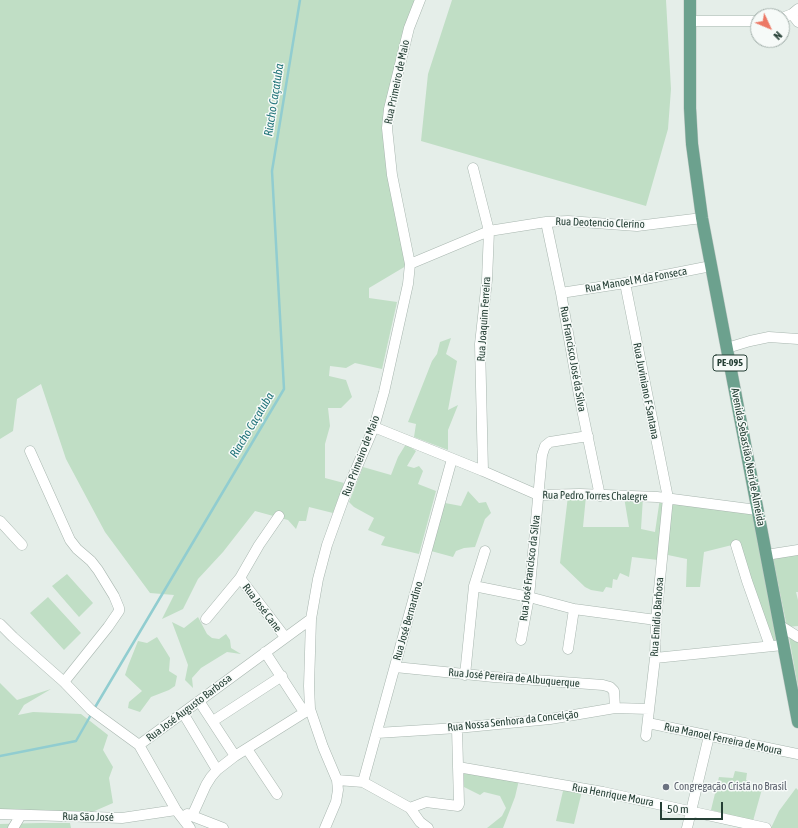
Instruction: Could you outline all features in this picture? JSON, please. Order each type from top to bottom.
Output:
[{"type":"main road","name":"Avenida Sebastião Neri de Almeida","points":[[690,0],[690,108],[692,144],[702,218],[720,319],[727,348],[798,722]]},
{"type":"street","name":"Rua Primeiro de Maio","points":[[337,780],[307,711],[311,619],[318,579],[327,545],[345,495],[374,428],[384,392],[408,284],[410,264],[392,175],[387,128],[389,109],[402,56],[420,0]]},
{"type":"street","points":[[795,11],[798,22]]},
{"type":"street","points":[[690,21],[750,21]]},
{"type":"street","name":"Rua Joaquim Ferreira","points":[[473,168],[489,231],[487,280],[480,344],[483,471]]},
{"type":"street","name":"Rua Deotencio Clerino","points":[[410,264],[489,231],[546,222],[568,221],[637,226],[702,218]]},
{"type":"street","name":"Rua Francisco José da Silva","points":[[546,222],[600,496]]},
{"type":"street","name":"Rua Manoel M da Fonseca","points":[[561,293],[624,283],[711,266]]},
{"type":"street","name":"Rua Juviniano F Santana","points":[[624,283],[668,498]]},
{"type":"street","points":[[727,348],[769,337],[798,339]]},
{"type":"street","name":"Rua Pedro Torres Chalegre","points":[[374,428],[483,471],[538,495],[580,494],[668,498],[757,510]]},
{"type":"street","name":"Rua José Francisco da Silva","points":[[521,640],[529,597],[542,455],[545,444],[588,436]]},
{"type":"street","points":[[30,451],[70,540],[76,549],[91,561],[98,570],[117,601],[119,608],[108,627],[64,682]]},
{"type":"street","name":"Rua José Bernardino","points":[[363,782],[452,459]]},
{"type":"street","name":"Rua Emidio Barbosa","points":[[646,736],[655,658],[656,620],[668,498]]},
{"type":"street","points":[[206,619],[240,578],[259,545],[279,516]]},
{"type":"street","points":[[1,525],[22,545]]},
{"type":"street","points":[[736,545],[747,582],[770,646]]},
{"type":"street","points":[[766,555],[798,550]]},
{"type":"street","points":[[465,674],[474,586],[485,551]]},
{"type":"street","name":"Rua José Cane","points":[[240,578],[285,637]]},
{"type":"street","points":[[474,586],[529,597],[574,609],[656,620]]},
{"type":"street","points":[[568,649],[574,609]]},
{"type":"street","name":"Rua José Augusto Barbosa","points":[[0,624],[13,638],[64,682],[91,710],[139,745],[311,619]]},
{"type":"street","points":[[779,625],[798,637]]},
{"type":"street","points":[[655,658],[783,645]]},
{"type":"street","points":[[192,816],[206,785],[217,770],[235,756],[307,711],[265,652]]},
{"type":"street","name":"Rua José Pereira de Albuquerque","points":[[395,667],[608,686],[614,691],[615,708]]},
{"type":"street","points":[[213,721],[282,676]]},
{"type":"street","points":[[199,701],[235,756]]},
{"type":"street","name":"Rua Nossa Senhora da Conceição","points":[[377,733],[457,728],[550,719],[615,708],[649,709]]},
{"type":"street","points":[[183,713],[217,770]]},
{"type":"street","name":"Rua Manoel Ferreira de Moura","points":[[648,723],[798,754]]},
{"type":"street","points":[[410,808],[426,802],[458,806],[457,728]]},
{"type":"street","points":[[687,828],[709,736]]},
{"type":"street","points":[[139,745],[176,810],[190,828]]},
{"type":"street","points":[[247,749],[277,794]]},
{"type":"street","name":"Rua Henrique Moura","points":[[458,768],[604,792],[766,828]]},
{"type":"street","points":[[325,828],[338,796],[337,780],[363,782],[410,808],[420,822],[428,828]]},
{"type":"street","points":[[176,810],[223,828]]},
{"type":"street","name":"Rua São José","points":[[0,814],[122,818],[176,810]]},
{"type":"street","points":[[13,828],[21,815]]},
{"type":"green space","points":[[0,0],[420,0],[385,122],[411,263],[369,288],[369,298],[397,302],[382,369],[355,363],[346,368],[330,366],[329,376],[346,380],[352,397],[341,408],[328,408],[330,426],[325,444],[325,478],[344,483],[333,513],[309,507],[306,521],[299,521],[296,529],[288,520],[255,511],[223,552],[198,579],[183,609],[162,619],[174,595],[150,593],[105,532],[66,459],[41,384],[17,399],[13,431],[0,439]]},
{"type":"green space","points":[[452,0],[666,0],[671,89],[668,129],[646,206],[421,141],[428,74]]},
{"type":"green space","points":[[451,338],[446,354],[457,361],[448,410],[458,405],[448,430],[448,450],[414,437],[416,424],[408,422],[432,361],[437,354],[440,342]]},
{"type":"green space","points":[[406,444],[416,451],[407,466],[414,468],[419,466],[423,471],[418,484],[436,491],[419,554],[381,545],[385,537],[368,530],[374,518],[354,507],[349,502],[363,467],[391,475],[398,457]]},
{"type":"green space","points":[[468,491],[479,503],[486,502],[491,513],[485,519],[475,547],[464,548],[456,551],[453,557],[431,551],[445,503],[461,506]]},
{"type":"green space","points":[[568,496],[586,496],[583,527],[629,527],[624,497],[643,497],[641,529],[655,532],[660,498],[756,506],[781,643],[768,644],[732,545],[704,552],[700,587],[686,587],[687,559],[663,554],[658,560],[632,557],[629,577],[620,573],[617,580],[613,579],[612,588],[606,587],[603,592],[591,590],[585,587],[560,563]]},
{"type":"green space","points":[[798,549],[798,592],[796,592],[798,600],[798,626],[787,627],[772,554]]},
{"type":"green space","points":[[67,574],[93,603],[79,617],[52,586]]},
{"type":"green space","points":[[48,597],[81,633],[64,650],[30,613]]},
{"type":"green space","points":[[198,617],[207,634],[212,638],[219,639],[226,634],[230,640],[231,648],[241,654],[227,652],[201,668],[192,678],[193,688],[185,680],[188,665],[172,622],[184,628]]},
{"type":"green space","points":[[157,637],[170,658],[169,671],[177,676],[175,686],[151,697],[140,712],[128,708],[129,702],[142,691],[125,675],[138,641],[147,643]]},
{"type":"green space","points":[[789,637],[798,640],[798,687]]},
{"type":"green space","points":[[0,683],[17,700],[51,689],[24,705],[18,715],[33,712],[81,714],[108,735],[103,750],[113,767],[109,778],[113,803],[90,813],[0,810]]},
{"type":"green space","points":[[464,770],[519,780],[515,797],[503,828],[487,828],[502,816],[506,808],[500,796],[484,792],[480,795],[464,787]]},
{"type":"green space","points":[[735,771],[747,773],[746,780],[751,782],[752,787],[762,789],[753,821],[711,810],[719,777],[733,778]]},
{"type":"green space","points":[[796,788],[798,790],[798,828],[771,828],[779,811]]},
{"type":"green space","points":[[563,791],[582,791],[574,824],[556,821]]},
{"type":"green space","points":[[70,823],[71,828],[0,828],[0,824]]},
{"type":"waterway","name":"Riacho Caçatuba","points":[[94,709],[284,389],[272,171],[300,0]]},
{"type":"waterway","name":"Riacho Caçatuba","points":[[0,756],[76,741],[92,713]]},
{"type":"place","name":"Congregação Cristã no Brasil","points":[[666,787]]}]
